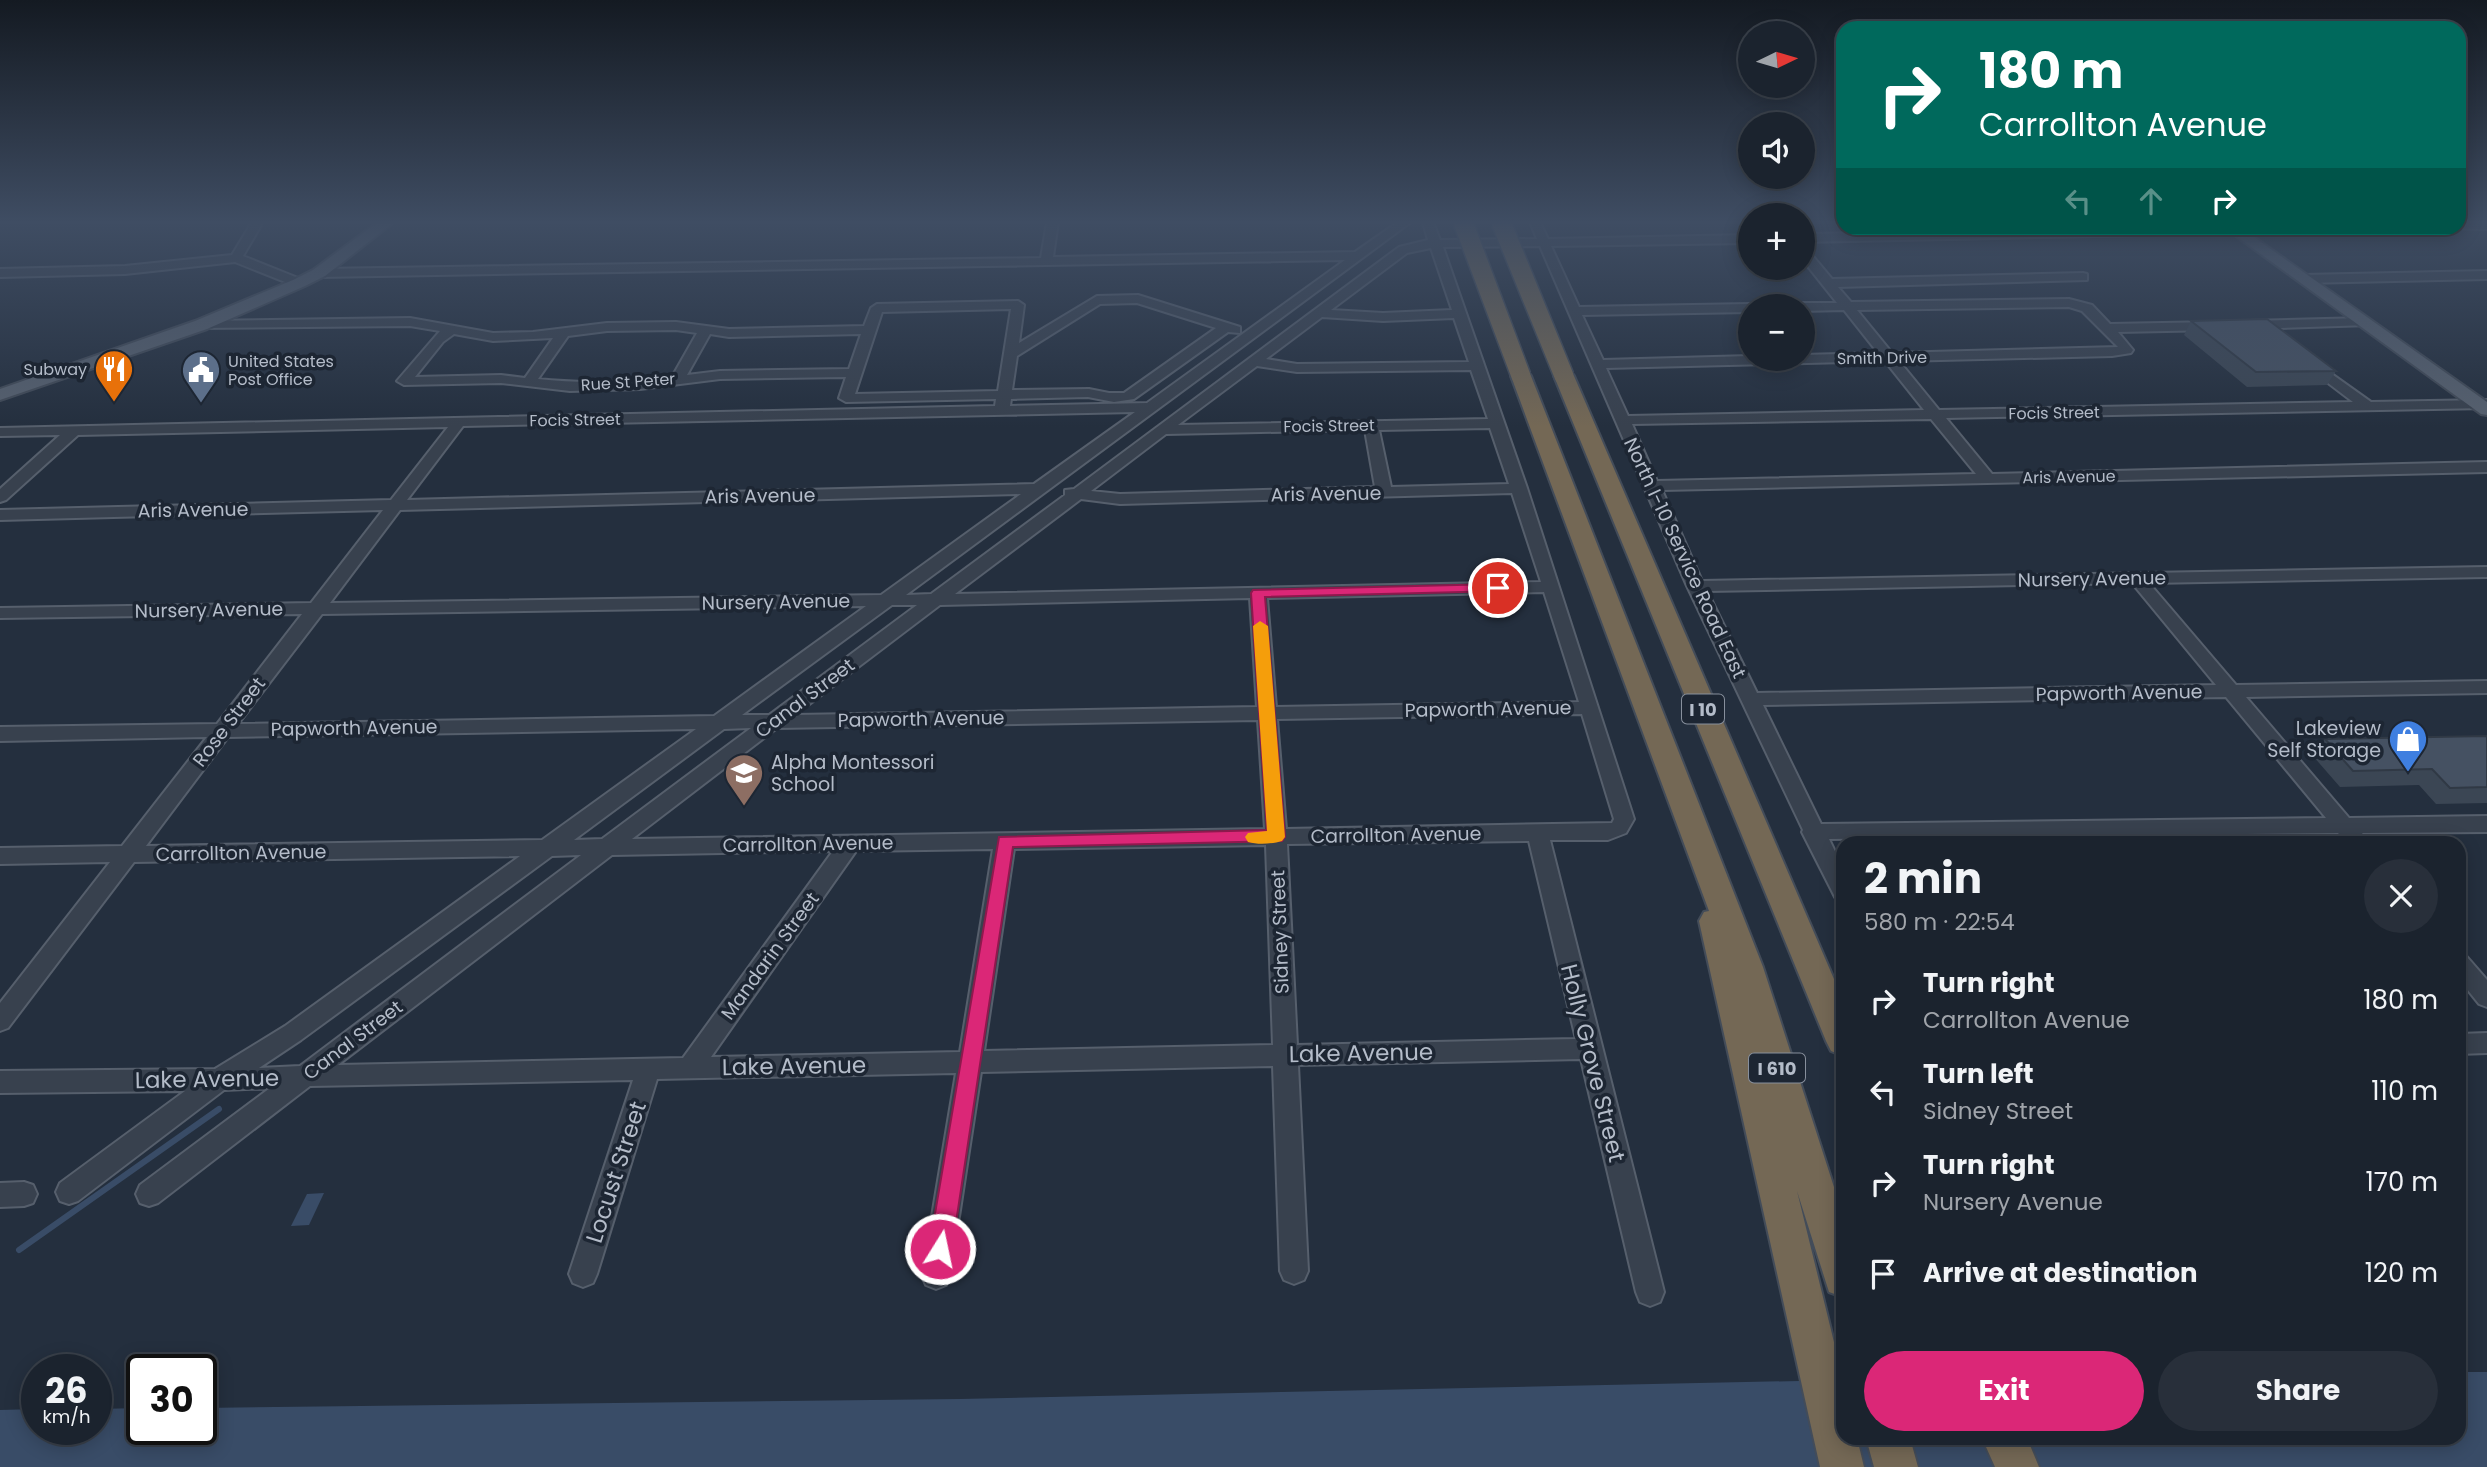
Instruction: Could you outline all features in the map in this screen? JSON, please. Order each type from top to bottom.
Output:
[{"type":"highway","name":"I 10","points":[[1489,290],[1703,860],[1723,966],[1836,1442]]},
{"type":"highway","name":"I 10","points":[[1529,290],[1836,1024]]},
{"type":"highway","name":"I 610","points":[[1703,860],[1746,967],[1836,1256]]},
{"type":"highway","name":"I 10","points":[[1837,1445],[1842,1467]]},
{"type":"highway","points":[[1890,1445],[1896,1467]]},
{"type":"highway","points":[[2007,1445],[2017,1467]]},
{"type":"main road","points":[[0,395],[201,325],[282,290]]},
{"type":"main road","points":[[2319,290],[2485,402]]},
{"type":"main road","points":[[2345,290],[2447,363],[2485,402]]},
{"type":"main road","points":[[2364,322],[2389,328],[2447,363]]},
{"type":"street","name":"Canal Street","points":[[69,1192],[219,1080],[293,1033],[1310,290]]},
{"type":"street","name":"Canal Street","points":[[149,1194],[772,722],[1349,290]]},
{"type":"street","points":[[1452,290],[1590,708]]},
{"type":"street","name":"North I-10 Service Road East","points":[[1565,290],[1696,586],[1836,878]]},
{"type":"street","points":[[1834,290],[1988,479]]},
{"type":"street","points":[[1011,354],[1097,300],[1138,299],[1249,335]]},
{"type":"street","points":[[1003,403],[1018,305],[877,308],[846,398],[1003,403],[1089,393],[1113,399],[1129,396],[1226,327]]},
{"type":"street","points":[[1815,307],[2079,305],[2087,308],[2108,328],[2364,322]]},
{"type":"street","points":[[1574,311],[1738,308]]},
{"type":"street","points":[[1319,313],[1383,317],[1461,314]]},
{"type":"street","points":[[201,325],[410,322],[493,337],[563,333],[607,327],[662,326],[740,333],[869,330]]},
{"type":"street","points":[[2261,325],[2281,340]]},
{"type":"street","name":"Smith Drive","points":[[1597,364],[2126,350],[2125,344],[2108,328]]},
{"type":"street","name":"Rue St Peter","points":[[449,331],[438,339],[404,381],[501,379],[570,387],[640,385],[720,375],[853,373]]},
{"type":"street","points":[[678,379],[705,331]]},
{"type":"street","points":[[530,382],[563,333]]},
{"type":"street","points":[[2302,357],[2367,407]]},
{"type":"street","points":[[1254,361],[1297,368],[1478,366]]},
{"type":"street","name":"Focis Street","points":[[1622,420],[2367,407],[2485,402]]},
{"type":"street","name":"Focis Street","points":[[0,432],[459,422],[1003,403],[1149,408]]},
{"type":"street","points":[[1149,408],[1193,407]]},
{"type":"street","name":"Rose Street","points":[[0,1021],[459,422]]},
{"type":"street","name":"Focis Street","points":[[1161,430],[1497,423]]},
{"type":"street","points":[[1371,425],[1384,492]]},
{"type":"street","points":[[0,497],[73,431]]},
{"type":"street","name":"Aris Avenue","points":[[1652,486],[2487,467]]},
{"type":"street","name":"Aris Avenue","points":[[0,515],[1038,489],[1120,499],[1519,488]]},
{"type":"street","name":"Nursery Avenue","points":[[1696,586],[2487,572]]},
{"type":"street","points":[[2136,578],[2352,836]]},
{"type":"street","name":"Nursery Avenue","points":[[0,613],[1552,587]]},
{"type":"street","name":"Sidney Street","points":[[1258,593],[1276,837],[1294,1271]]},
{"type":"street","name":"Papworth Avenue","points":[[1750,699],[2487,687]]},
{"type":"street","name":"Papworth Avenue","points":[[0,734],[1590,708]]},
{"type":"street","name":"Carrollton Avenue","points":[[0,856],[1608,832],[1624,819],[1590,708]]},
{"type":"street","points":[[1812,832],[2087,836],[2344,826],[2487,824]]},
{"type":"street","name":"Holly Grove Street","points":[[1538,833],[1650,1292]]},
{"type":"street","points":[[936,1276],[1005,841]]},
{"type":"street","name":"Mandarin Street","points":[[689,1069],[850,843]]},
{"type":"street","points":[[2466,972],[2487,997]]},
{"type":"street","points":[[2466,1044],[2487,1044]]},
{"type":"street","name":"Lake Avenue","points":[[0,1082],[219,1080],[1589,1049]]},
{"type":"street","name":"Locust Street","points":[[583,1274],[648,1070]]},
{"type":"water","points":[[324,1193],[309,1225],[291,1226],[307,1194]]},
{"type":"water","points":[[2466,1372],[2487,1372],[2487,1467],[0,1467],[0,1410],[21,1409],[21,1445],[112,1445],[112,1409],[126,1408],[126,1445],[217,1445],[217,1408],[960,1399],[1836,1380],[1836,1445],[2466,1445]]},
{"type":"building","points":[[2267,319],[2336,371],[2256,372],[2191,321]]},
{"type":"building","points":[[2487,736],[2487,787],[2450,788],[2432,769],[2353,771],[2325,739]]},
{"type":"waterway","points":[[19,1250],[219,1109]]},
{"type":"slow traffic","points":[[1254,837],[1276,837],[1260,626]]},
{"type":"place","name":"Subway","points":[[114,403]]},
{"type":"place","name":"United States Post Office","points":[[201,404]]},
{"type":"place","name":"Lakeview Self Storage","points":[[2408,773]]},
{"type":"place","name":"Alpha Montessori School","points":[[744,807]]},
{"type":"route","points":[[940,1249],[1005,841],[1276,837],[1258,593],[1498,588]]}]
